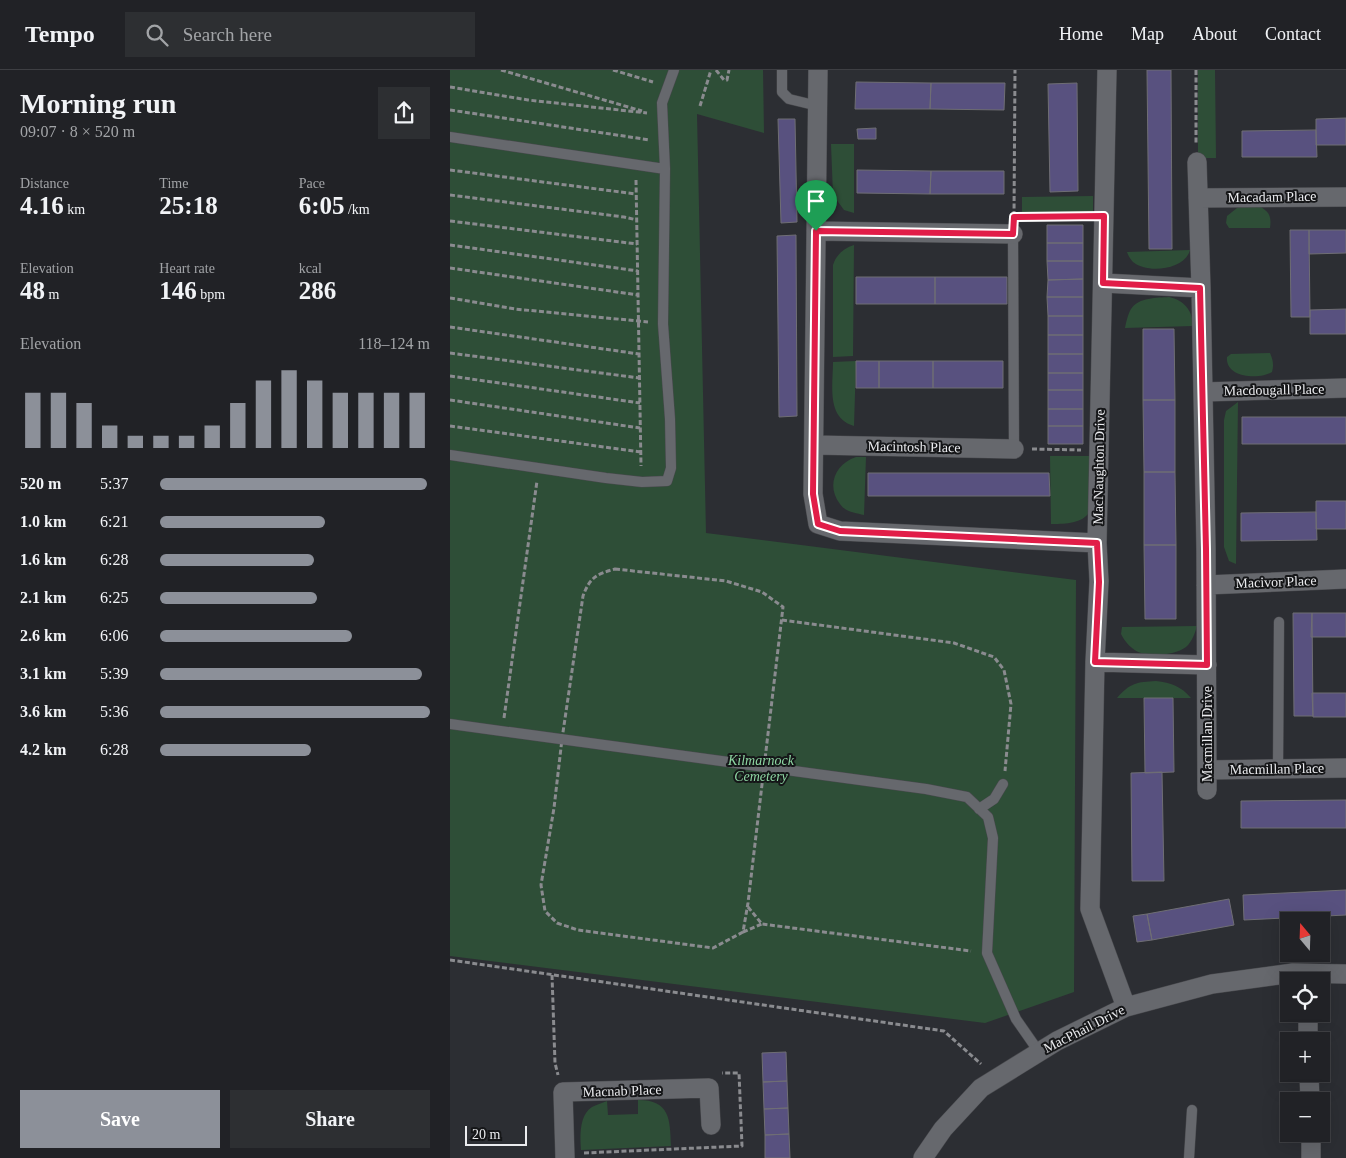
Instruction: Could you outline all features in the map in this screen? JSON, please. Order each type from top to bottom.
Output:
[{"type":"street","points":[[818,70],[813,494],[818,524],[840,531],[1097,543]]},
{"type":"street","name":"MacNaughton Drive","points":[[1107,70],[1097,543],[1099,582],[1095,662],[1090,909],[1126,1007]]},
{"type":"street","name":"Macmillan Drive","points":[[1196,162],[1203,392],[1207,790]]},
{"type":"street","name":"Macadam Place","points":[[1198,198],[1346,197]]},
{"type":"street","points":[[816,231],[1013,225]]},
{"type":"street","points":[[1103,283],[1200,288]]},
{"type":"street","name":"Macdougall Place","points":[[1203,392],[1346,388]]},
{"type":"street","name":"Macintosh Place","points":[[814,444],[1014,449]]},
{"type":"street","name":"Macivor Place","points":[[1206,585],[1346,579]]},
{"type":"street","points":[[1095,662],[1207,665]]},
{"type":"street","name":"Macmillan Place","points":[[1207,770],[1346,768]]},
{"type":"street","name":"MacPhail Drive","points":[[923,1158],[942,1130],[981,1088],[1057,1041],[1126,1007],[1212,984],[1293,974],[1346,974]]},
{"type":"street","name":"Macnab Place","points":[[565,1158],[563,1092],[708,1088],[711,1125]]},
{"type":"street","points":[[1311,1142],[1312,1158]]},
{"type":"lane","points":[[450,455],[642,482],[667,481],[672,468],[663,324],[665,169],[662,103],[674,70]]},
{"type":"lane","points":[[782,70],[782,92],[789,99],[818,106]]},
{"type":"lane","points":[[450,137],[665,169]]},
{"type":"lane","points":[[1013,225],[1014,449]]},
{"type":"lane","points":[[1278,770],[1279,622]]},
{"type":"lane","points":[[450,724],[926,789],[967,797],[988,817],[993,838],[987,953],[1016,1019],[1039,1052]]},
{"type":"lane","points":[[979,808],[994,799],[1003,784]]},
{"type":"lane","points":[[1189,1158],[1192,1110]]},
{"type":"path","points":[[450,88],[528,100],[650,114],[501,70]]},
{"type":"path","points":[[613,70],[668,86]]},
{"type":"path","points":[[700,106],[711,70]]},
{"type":"path","points":[[716,70],[724,80],[727,80],[730,70]]},
{"type":"path","points":[[1015,70],[1013,225],[1104,216]]},
{"type":"path","points":[[1196,70],[1196,162]]},
{"type":"path","points":[[450,110],[664,142]]},
{"type":"path","points":[[636,164],[642,482]]},
{"type":"path","points":[[450,170],[636,194]]},
{"type":"path","points":[[450,195],[637,220]]},
{"type":"path","points":[[450,221],[637,244]]},
{"type":"path","points":[[450,245],[638,271]]},
{"type":"path","points":[[450,268],[638,295]]},
{"type":"path","points":[[450,298],[515,309],[663,324]]},
{"type":"path","points":[[450,328],[639,354]]},
{"type":"path","points":[[450,353],[640,378]]},
{"type":"path","points":[[450,376],[640,403]]},
{"type":"path","points":[[450,400],[640,428]]},
{"type":"path","points":[[450,426],[641,452]]},
{"type":"path","points":[[1014,449],[1099,450]]},
{"type":"path","points":[[502,731],[539,467]]},
{"type":"path","points":[[782,620],[954,643],[994,658],[1004,670],[1012,704],[1003,784]]},
{"type":"path","points":[[747,906],[762,924]]},
{"type":"path","points":[[743,932],[762,924],[987,953]]},
{"type":"path","points":[[450,960],[944,1031],[997,1078]]},
{"type":"path","points":[[552,975],[555,1063],[563,1092]]},
{"type":"path","points":[[584,1158],[584,1153],[742,1146],[738,1073],[720,1073]]},
{"type":"green space","name":"Kilmarnock Cemetery","points":[[450,70],[763,70],[764,133],[697,114],[706,533],[1076,580],[1074,992],[985,1023],[450,956]]},
{"type":"green space","points":[[1198,70],[1215,70],[1216,158],[1198,158]]},
{"type":"green space","points":[[831,144],[854,144],[854,213],[844,210],[833,195]]},
{"type":"green space","points":[[1093,196],[1093,213],[1022,213],[1022,197]]},
{"type":"green space","points":[[1256,204],[1270,216],[1270,228],[1229,228],[1226,223],[1227,216],[1237,208]]},
{"type":"green space","points":[[854,245],[853,356],[833,357],[833,265],[841,252]]},
{"type":"green space","points":[[1190,250],[1187,257],[1181,262],[1173,266],[1156,269],[1139,266],[1132,261],[1127,252]]},
{"type":"green space","points":[[1174,298],[1187,307],[1193,321],[1193,326],[1125,328],[1129,313],[1134,305],[1143,300]]},
{"type":"green space","points":[[1270,353],[1273,369],[1272,372],[1266,375],[1252,376],[1237,373],[1228,364],[1227,357],[1231,354]]},
{"type":"green space","points":[[856,361],[854,426],[845,422],[835,408],[832,381],[833,362]]},
{"type":"green space","points":[[1238,402],[1236,564],[1229,561],[1224,547],[1224,420],[1226,411]]},
{"type":"green space","points":[[1050,456],[1094,456],[1094,486],[1091,509],[1080,520],[1071,523],[1051,524]]},
{"type":"green space","points":[[856,457],[866,457],[864,515],[851,512],[842,507],[836,497],[833,483],[838,470],[849,460]]},
{"type":"green space","points":[[1197,626],[1192,640],[1186,647],[1176,652],[1164,654],[1151,655],[1138,652],[1129,645],[1121,634],[1122,627]]},
{"type":"green space","points":[[1156,681],[1175,686],[1191,698],[1117,698],[1134,684]]},
{"type":"green space","points":[[638,1100],[657,1103],[662,1107],[669,1120],[671,1146],[581,1150],[581,1127],[585,1115],[592,1107],[607,1101],[608,1115],[638,1114]]},
{"type":"building","points":[[1147,70],[1171,70],[1172,249],[1149,249]]},
{"type":"building","points":[[856,82],[931,83],[930,109],[855,109]]},
{"type":"building","points":[[931,83],[1005,83],[1004,110],[930,109]]},
{"type":"building","points":[[1077,83],[1078,191],[1050,192],[1048,84]]},
{"type":"building","points":[[1346,118],[1346,145],[1316,145],[1316,119]]},
{"type":"building","points":[[778,119],[795,119],[797,222],[781,223]]},
{"type":"building","points":[[876,128],[876,139],[858,139],[857,129]]},
{"type":"building","points":[[1316,130],[1317,157],[1242,157],[1242,131]]},
{"type":"building","points":[[857,170],[931,171],[930,194],[857,193]]},
{"type":"building","points":[[931,171],[1004,171],[1004,194],[930,194]]},
{"type":"building","points":[[1047,225],[1083,225],[1083,243],[1047,243]]},
{"type":"building","points":[[1290,230],[1309,230],[1310,317],[1291,317]]},
{"type":"building","points":[[1309,230],[1346,230],[1346,253],[1309,254]]},
{"type":"building","points":[[796,235],[797,416],[779,417],[777,236]]},
{"type":"building","points":[[1047,243],[1083,243],[1083,261],[1047,261]]},
{"type":"building","points":[[1047,261],[1083,261],[1083,279],[1048,280]]},
{"type":"building","points":[[856,277],[935,277],[935,304],[856,304]]},
{"type":"building","points":[[935,277],[1007,277],[1007,304],[935,304]]},
{"type":"building","points":[[1083,279],[1083,297],[1047,297],[1048,280]]},
{"type":"building","points":[[1047,297],[1083,297],[1083,316],[1048,316]]},
{"type":"building","points":[[1346,309],[1346,334],[1310,334],[1310,310]]},
{"type":"building","points":[[1048,316],[1083,316],[1083,335],[1048,335]]},
{"type":"building","points":[[1143,329],[1174,329],[1175,400],[1143,400]]},
{"type":"building","points":[[1048,335],[1083,335],[1083,354],[1048,354]]},
{"type":"building","points":[[1048,354],[1083,354],[1083,373],[1048,373]]},
{"type":"building","points":[[856,361],[879,361],[879,388],[856,388]]},
{"type":"building","points":[[879,361],[933,361],[933,388],[879,388]]},
{"type":"building","points":[[933,361],[1003,361],[1003,388],[933,388]]},
{"type":"building","points":[[1048,373],[1083,373],[1083,390],[1048,390]]},
{"type":"building","points":[[1048,390],[1083,390],[1083,409],[1048,409]]},
{"type":"building","points":[[1143,400],[1175,400],[1175,472],[1144,472]]},
{"type":"building","points":[[1048,409],[1083,409],[1083,426],[1048,426]]},
{"type":"building","points":[[1242,417],[1346,417],[1346,444],[1242,444]]},
{"type":"building","points":[[1048,426],[1083,426],[1083,444],[1048,444]]},
{"type":"building","points":[[1144,472],[1175,472],[1176,545],[1144,545]]},
{"type":"building","points":[[868,473],[1049,473],[1050,496],[868,496]]},
{"type":"building","points":[[1316,501],[1346,501],[1346,529],[1316,529]]},
{"type":"building","points":[[1316,512],[1317,540],[1241,541],[1241,513]]},
{"type":"building","points":[[1144,545],[1176,545],[1176,619],[1145,619]]},
{"type":"building","points":[[1293,613],[1312,613],[1313,716],[1294,716]]},
{"type":"building","points":[[1312,613],[1346,613],[1346,637],[1311,637]]},
{"type":"building","points":[[1312,693],[1346,693],[1346,717],[1313,717]]},
{"type":"building","points":[[1144,698],[1173,698],[1174,772],[1145,773]]},
{"type":"building","points":[[1162,772],[1164,881],[1132,881],[1131,773]]},
{"type":"building","points":[[1346,800],[1346,828],[1241,828],[1241,801]]},
{"type":"building","points":[[1346,890],[1346,915],[1330,916],[1330,912],[1280,912],[1280,918],[1244,920],[1243,895]]},
{"type":"building","points":[[1229,899],[1234,925],[1152,940],[1147,914]]},
{"type":"building","points":[[1147,914],[1152,940],[1137,942],[1133,916]]},
{"type":"building","points":[[786,1052],[787,1081],[763,1082],[762,1053]]},
{"type":"building","points":[[787,1081],[788,1108],[764,1109],[763,1082]]},
{"type":"building","points":[[788,1108],[789,1134],[765,1135],[764,1109]]},
{"type":"building","points":[[789,1134],[790,1158],[765,1158],[765,1135]]},
{"type":"route","points":[[1104,216],[1103,283],[1200,288],[1207,665],[1095,662],[1099,582],[1097,543],[840,531],[818,524],[813,494],[816,231],[1013,234],[1014,217],[1104,216]]}]
